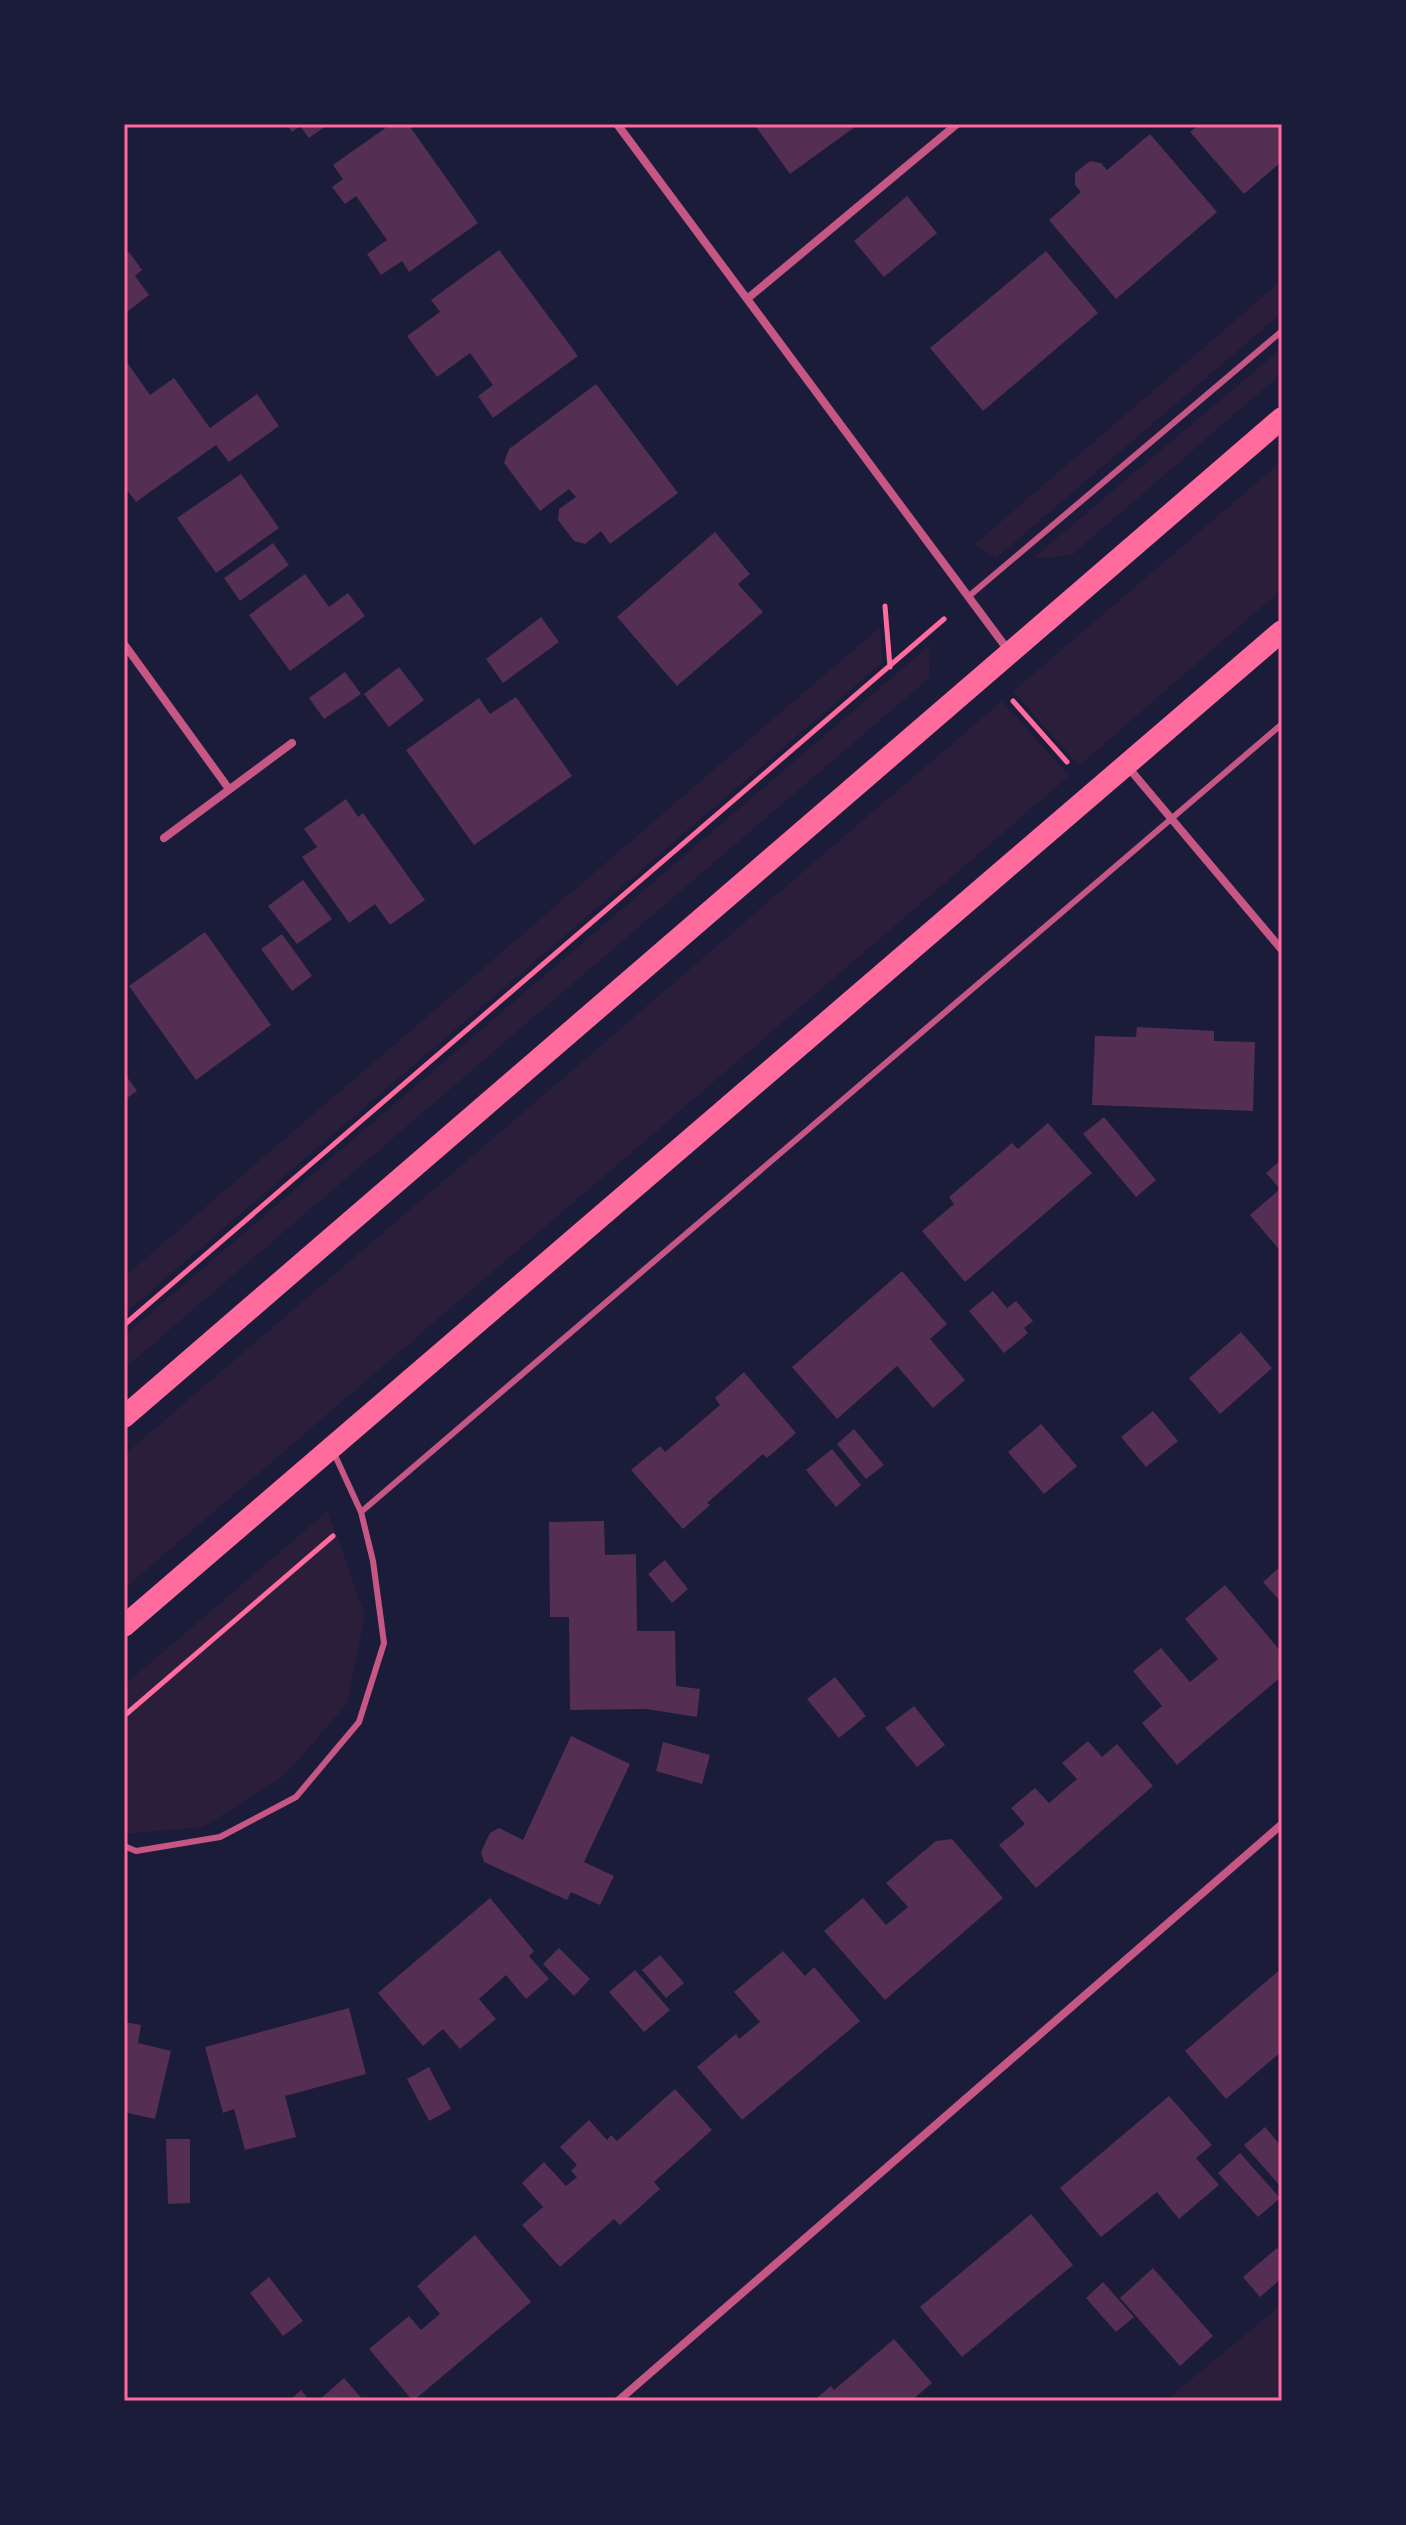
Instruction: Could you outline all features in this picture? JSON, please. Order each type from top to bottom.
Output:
[{"type":"highway","points":[[124,1417],[1282,418]]},
{"type":"highway","points":[[124,1626],[1282,631]]},
{"type":"street","points":[[617,124],[1009,651]]},
{"type":"street","points":[[747,299],[957,124]]},
{"type":"street","points":[[124,644],[229,789]]},
{"type":"street","points":[[164,838],[292,743]]},
{"type":"street","points":[[1127,765],[1282,950]]},
{"type":"street","points":[[618,2401],[1282,1824]]},
{"type":"lane","points":[[968,597],[1282,331]]},
{"type":"lane","points":[[361,1512],[1282,724]]},
{"type":"lane","points":[[124,1846],[136,1851],[220,1837],[296,1797],[359,1722],[384,1643],[373,1561],[361,1512],[332,1448]]},
{"type":"path","points":[[124,1325],[968,597]]},
{"type":"path","points":[[885,606],[890,667]]},
{"type":"path","points":[[987,671],[1094,793]]},
{"type":"path","points":[[124,1716],[361,1512]]},
{"type":"shaded area","points":[[1282,280],[1282,313],[996,558],[975,544]]},
{"type":"shaded area","points":[[1282,348],[1282,373],[1072,555],[1032,559]]},
{"type":"shaded area","points":[[1282,461],[1282,589],[1079,766],[1013,691]]},
{"type":"shaded area","points":[[880,627],[883,662],[124,1314],[124,1277]]},
{"type":"shaded area","points":[[930,645],[929,678],[124,1369],[124,1336]]},
{"type":"shaded area","points":[[1002,701],[1069,776],[124,1589],[124,1455]]},
{"type":"shaded area","points":[[328,1511],[365,1615],[347,1704],[284,1776],[203,1827],[124,1834],[124,1685]]},
{"type":"shaded area","points":[[1282,2304],[1282,2401],[1165,2401]]},
{"type":"building","points":[[287,124],[329,124],[309,138],[300,126],[292,132]]},
{"type":"building","points":[[391,124],[408,124],[478,223],[409,272],[402,261],[381,275],[367,254],[387,240],[356,196],[345,204],[332,187],[343,179],[333,165]]},
{"type":"building","points":[[754,124],[859,124],[790,174]]},
{"type":"building","points":[[1200,124],[1282,124],[1282,161],[1244,194],[1190,132]]},
{"type":"building","points":[[1150,134],[1217,212],[1116,299],[1049,220],[1081,192],[1075,185],[1075,173],[1090,161],[1101,163],[1107,170]]},
{"type":"building","points":[[907,196],[937,233],[884,277],[854,241]]},
{"type":"building","points":[[499,250],[578,356],[493,418],[478,396],[493,385],[470,353],[437,377],[407,336],[440,312],[431,300]]},
{"type":"building","points":[[1046,251],[1098,313],[983,411],[930,348]]},
{"type":"building","points":[[129,252],[142,270],[135,276],[149,295],[124,314],[124,256]]},
{"type":"building","points":[[124,358],[150,395],[174,378],[210,428],[257,394],[279,426],[229,462],[216,445],[136,502],[124,486]]},
{"type":"building","points":[[596,384],[678,493],[610,544],[601,531],[585,544],[574,541],[558,520],[559,509],[576,497],[569,489],[540,511],[504,463],[509,449]]},
{"type":"building","points":[[241,474],[279,528],[216,573],[177,518]]},
{"type":"building","points":[[715,532],[750,574],[738,584],[763,612],[677,686],[617,617]]},
{"type":"building","points":[[273,543],[289,565],[240,601],[224,578]]},
{"type":"building","points":[[305,574],[329,607],[348,593],[365,616],[290,671],[249,615]]},
{"type":"building","points":[[541,617],[559,642],[503,683],[486,659]]},
{"type":"building","points":[[399,667],[424,700],[389,727],[364,694]]},
{"type":"building","points":[[345,672],[361,694],[324,719],[309,698]]},
{"type":"building","points":[[516,697],[572,776],[474,845],[406,750],[479,698],[490,714]]},
{"type":"building","points":[[346,799],[358,817],[363,813],[425,900],[390,925],[375,904],[349,923],[302,857],[317,847],[304,829]]},
{"type":"building","points":[[303,880],[332,919],[297,944],[268,906]]},
{"type":"building","points":[[205,932],[271,1025],[196,1080],[129,986]]},
{"type":"building","points":[[282,934],[312,976],[292,991],[261,949]]},
{"type":"building","points":[[1137,1027],[1214,1031],[1214,1041],[1255,1042],[1253,1111],[1092,1105],[1095,1036],[1136,1037]]},
{"type":"building","points":[[124,1073],[137,1091],[124,1100]]},
{"type":"building","points":[[1104,1117],[1156,1180],[1136,1197],[1083,1134]]},
{"type":"building","points":[[1048,1123],[1092,1173],[965,1282],[922,1231],[954,1204],[949,1197],[1012,1143],[1018,1149]]},
{"type":"building","points":[[1282,1159],[1282,1253],[1250,1215],[1280,1189],[1266,1173]]},
{"type":"building","points":[[902,1271],[947,1324],[930,1339],[965,1380],[933,1408],[897,1366],[837,1419],[792,1367]]},
{"type":"building","points":[[993,1291],[1007,1308],[1016,1301],[1033,1321],[1024,1328],[1028,1333],[1004,1353],[969,1311]]},
{"type":"building","points":[[1241,1332],[1272,1368],[1220,1414],[1189,1378]]},
{"type":"building","points":[[744,1372],[796,1433],[767,1458],[763,1454],[707,1503],[710,1505],[683,1529],[631,1470],[660,1446],[665,1452],[720,1405],[715,1398]]},
{"type":"building","points":[[1153,1411],[1178,1441],[1146,1467],[1121,1437]]},
{"type":"building","points":[[1041,1424],[1077,1466],[1044,1494],[1008,1452]]},
{"type":"building","points":[[854,1429],[884,1465],[866,1479],[837,1444]]},
{"type":"building","points":[[832,1449],[861,1485],[836,1507],[806,1470]]},
{"type":"building","points":[[604,1521],[605,1555],[636,1554],[637,1631],[675,1631],[676,1686],[700,1689],[697,1717],[646,1709],[570,1710],[569,1617],[550,1617],[549,1522]]},
{"type":"building","points":[[665,1560],[688,1589],[672,1603],[648,1574]]},
{"type":"building","points":[[1282,1565],[1282,1603],[1263,1582]]},
{"type":"building","points":[[1225,1585],[1282,1653],[1282,1676],[1177,1765],[1142,1723],[1162,1706],[1133,1671],[1161,1648],[1190,1682],[1218,1659],[1185,1619]]},
{"type":"building","points":[[835,1677],[866,1716],[839,1738],[807,1699]]},
{"type":"building","points":[[914,1706],[945,1745],[917,1767],[885,1728]]},
{"type":"building","points":[[571,1736],[630,1764],[584,1862],[614,1876],[600,1905],[571,1892],[567,1900],[484,1862],[481,1852],[490,1833],[499,1828],[523,1840]]},
{"type":"building","points":[[1088,1741],[1102,1757],[1117,1744],[1153,1786],[1036,1888],[999,1845],[1025,1824],[1011,1808],[1035,1788],[1049,1803],[1077,1779],[1062,1763]]},
{"type":"building","points":[[663,1742],[710,1755],[702,1784],[656,1771]]},
{"type":"building","points":[[952,1839],[1003,1898],[885,2000],[824,1931],[863,1898],[886,1925],[908,1907],[886,1883],[936,1841]]},
{"type":"building","points":[[490,1898],[534,1951],[529,1956],[549,1979],[526,1999],[506,1975],[479,1999],[496,2019],[460,2049],[443,2029],[423,2046],[378,1993]]},
{"type":"building","points":[[559,1948],[590,1979],[574,1996],[543,1964]]},
{"type":"building","points":[[783,1951],[805,1976],[814,1967],[860,2021],[742,2120],[697,2067],[736,2034],[739,2039],[760,2022],[734,1992]]},
{"type":"building","points":[[660,1955],[684,1983],[666,1998],[642,1970]]},
{"type":"building","points":[[1282,1968],[1282,2051],[1226,2099],[1185,2051]]},
{"type":"building","points":[[635,1970],[670,2010],[644,2032],[609,1992]]},
{"type":"building","points":[[349,2008],[366,2074],[285,2096],[296,2137],[245,2150],[234,2109],[223,2113],[205,2047]]},
{"type":"building","points":[[124,2022],[141,2025],[138,2043],[171,2051],[155,2119],[124,2112]]},
{"type":"building","points":[[429,2067],[451,2109],[429,2121],[407,2079]]},
{"type":"building","points":[[675,2089],[712,2130],[654,2182],[660,2189],[620,2225],[614,2219],[560,2267],[522,2225],[543,2207],[522,2183],[544,2162],[566,2186],[577,2177],[571,2171],[577,2165],[560,2147],[589,2120],[607,2140],[611,2135],[617,2141]]},
{"type":"building","points":[[1169,2096],[1212,2145],[1196,2158],[1219,2185],[1179,2219],[1157,2192],[1101,2237],[1060,2188]]},
{"type":"building","points":[[1265,2127],[1282,2147],[1282,2188],[1244,2145]]},
{"type":"building","points":[[166,2139],[190,2139],[190,2203],[168,2204]]},
{"type":"building","points":[[1240,2153],[1280,2198],[1258,2217],[1218,2173]]},
{"type":"building","points":[[1031,2214],[1073,2265],[962,2357],[920,2307]]},
{"type":"building","points":[[475,2235],[531,2302],[413,2401],[369,2349],[409,2316],[421,2330],[440,2314],[417,2286]]},
{"type":"building","points":[[1277,2248],[1282,2254],[1282,2278],[1260,2297],[1243,2277]]},
{"type":"building","points":[[1153,2268],[1213,2336],[1180,2366],[1120,2298]]},
{"type":"building","points":[[269,2277],[303,2321],[283,2336],[250,2293]]},
{"type":"building","points":[[1103,2282],[1134,2317],[1116,2332],[1086,2298]]},
{"type":"building","points":[[894,2339],[932,2383],[911,2401],[813,2401],[831,2386],[834,2390]]},
{"type":"building","points":[[344,2378],[364,2401],[318,2401]]},
{"type":"building","points":[[301,2390],[310,2401],[289,2401]]}]
